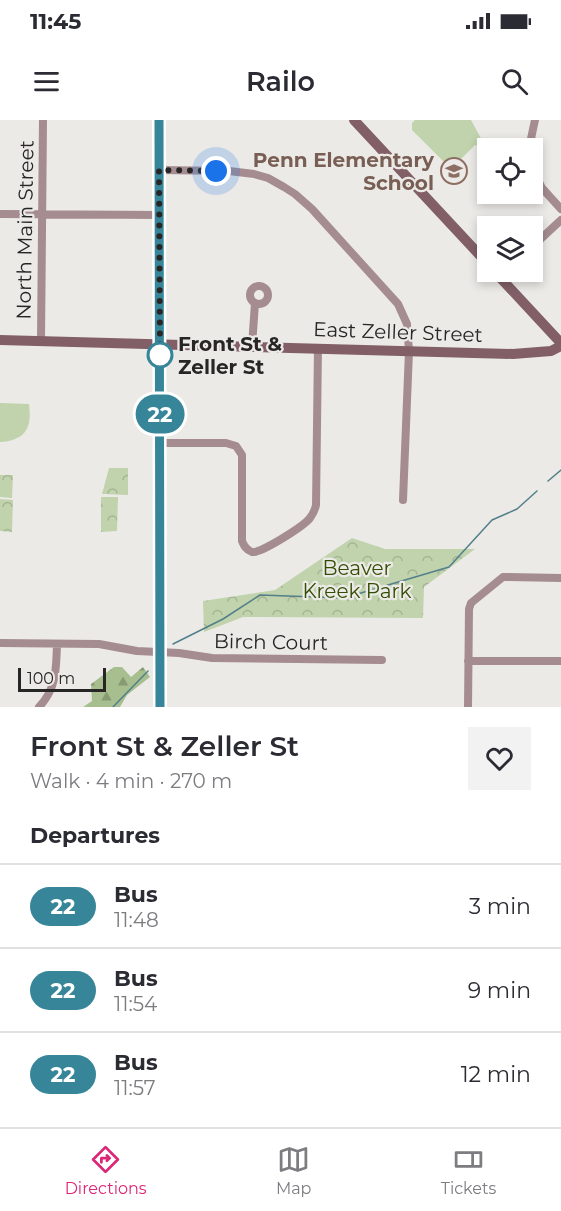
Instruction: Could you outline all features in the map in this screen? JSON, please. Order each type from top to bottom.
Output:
[{"type":"street","name":"North Main Street","points":[[41,341],[43,120]]},
{"type":"street","points":[[159,120],[160,707]]},
{"type":"street","points":[[354,120],[477,252]]},
{"type":"street","points":[[530,138],[535,120]]},
{"type":"street","points":[[159,170],[229,171],[268,178],[295,194],[398,304],[407,324],[409,351],[403,500]]},
{"type":"street","points":[[543,189],[561,209]]},
{"type":"street","points":[[0,214],[160,215]]},
{"type":"street","points":[[543,237],[561,220]]},
{"type":"street","points":[[508,282],[561,345]]},
{"type":"street","points":[[252,346],[255,303]]},
{"type":"street","name":"East Zeller Street","points":[[0,340],[513,354],[551,351],[561,345]]},
{"type":"street","points":[[160,443],[226,443],[236,446],[242,455],[242,541],[248,551],[262,550],[306,522],[315,509],[318,348]]},
{"type":"street","points":[[468,707],[469,609],[474,600],[503,577],[561,578]]},
{"type":"street","name":"Birch Court","points":[[0,643],[99,644],[137,651],[212,658],[382,660]]},
{"type":"street","points":[[39,707],[48,697],[57,674],[57,644]]},
{"type":"street","points":[[468,661],[561,661]]},
{"type":"green space","points":[[415,120],[471,120],[481,138],[477,138],[477,146],[462,158],[447,165],[412,130],[412,123]]},
{"type":"green space","points":[[0,403],[29,404],[28,426],[16,439],[0,442]]},
{"type":"green space","points":[[109,468],[128,468],[128,495],[102,494]]},
{"type":"green space","points":[[0,475],[13,475],[12,498],[0,497]]},
{"type":"green space","points":[[101,497],[118,497],[117,531],[101,532]]},
{"type":"green space","points":[[0,499],[13,500],[12,532],[0,531]]},
{"type":"green space","name":"Beaver Kreek Park","points":[[352,538],[385,549],[475,549],[424,587],[423,618],[243,617],[204,632],[203,601],[275,590]]},
{"type":"green space","points":[[114,667],[122,667],[131,677],[143,667],[150,677],[127,695],[120,707],[83,707],[92,701],[91,684]]},
{"type":"waterway","points":[[548,481],[561,470]]},
{"type":"waterway","points":[[173,644],[223,619],[260,595],[344,598],[449,567],[492,520],[517,509],[537,491]]},
{"type":"waterway","points":[[113,707],[148,671]]},
{"type":"bus line","name":"22","points":[[159,120],[160,707]]},
{"type":"place","name":"Penn Elementary School","points":[[454,171]]},
{"type":"place","name":"Front St & Zeller St","points":[[160,355]]},
{"type":"route","points":[[160,355],[159,170],[216,171]]}]
